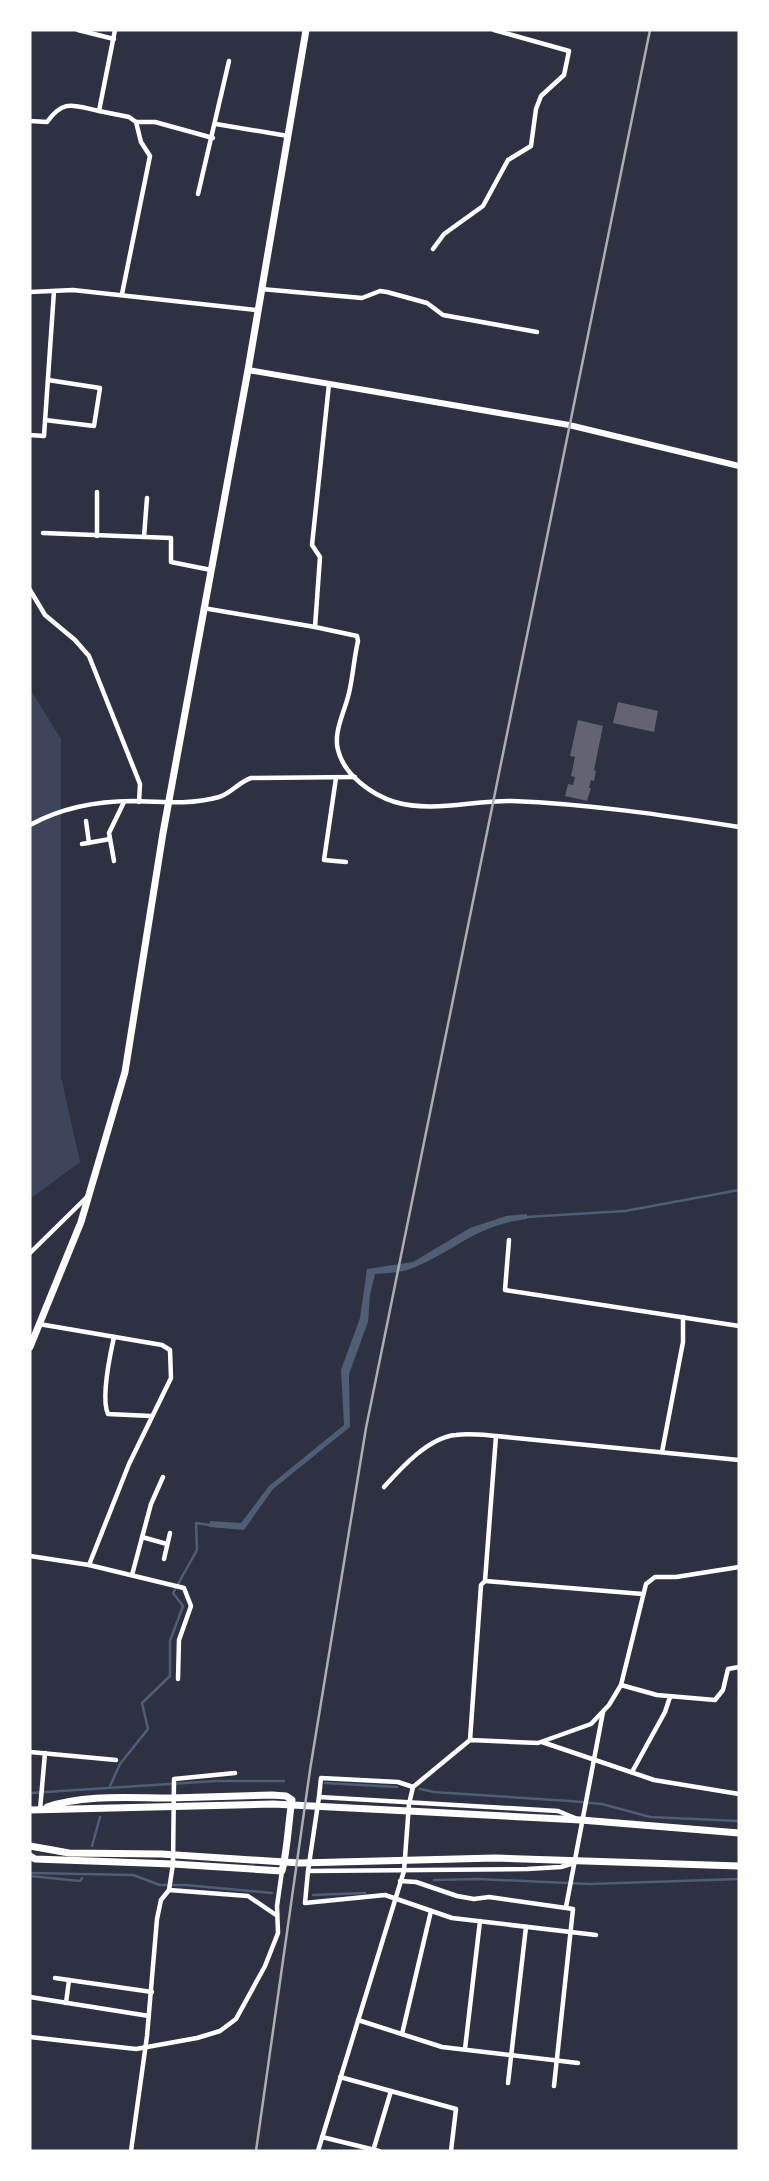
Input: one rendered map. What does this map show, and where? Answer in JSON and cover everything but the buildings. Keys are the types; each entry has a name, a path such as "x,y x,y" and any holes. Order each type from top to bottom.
{"main road":[{"path":"30,1347 81,1222 125,1072 168,803 248,370 306,30"},
{"path":"248,370 569,425 739,466"},
{"path":"30,1856 35,1859 282,1871 288,1845 292,1800 286,1796 272,1795 86,1800 60,1803 40,1810"},
{"path":"30,1810 273,1804 581,1820 739,1833"},
{"path":"30,1846 69,1853 161,1854 300,1863 495,1858 575,1863 739,1866"}],"street":[{"path":"78,30 114,39"},
{"path":"99,111 115,30"},
{"path":"433,249 444,234 483,206 508,160 531,146 536,109 541,96 564,75 569,51 494,30"},
{"path":"198,194 229,61"},
{"path":"30,121 47,122 56,109 66,105 129,117 136,122 155,122 213,138"},
{"path":"122,295 150,156 141,142 136,122"},
{"path":"216,124 288,136"},
{"path":"261,289 362,298 380,291 387,292 428,303 443,315 537,332"},
{"path":"30,292 73,290 257,310"},
{"path":"30,435 44,436 54,291"},
{"path":"45,421 94,426 100,388 48,380"},
{"path":"315,626 320,557 312,544 329,384"},
{"path":"97,492 97,536"},
{"path":"144,537 147,498"},
{"path":"43,533 171,538 171,562 211,570"},
{"path":"30,590 45,615 89,656 140,784 139,802"},
{"path":"203,608 315,626 357,636 349,693 337,738 338,751 355,777 378,796 398,803 435,807 488,802 553,803 644,812 739,827"},
{"path":"30,825 67,809 124,802 168,803 222,797 240,782 251,778 355,777"},
{"path":"336,778 324,860 345,862"},
{"path":"114,861 109,833 124,802"},
{"path":"86,821 86,844 110,839"},
{"path":"30,1253 89,1195"},
{"path":"509,1240 505,1290 739,1326"},
{"path":"662,1452 683,1342 683,1318"},
{"path":"39,1324 162,1345 170,1350 171,1378 129,1464 89,1565"},
{"path":"114,1337 107,1370 104,1406 108,1414 151,1416"},
{"path":"384,1487 406,1462 454,1434 739,1460"},
{"path":"470,1740 481,1585 485,1581 496,1436"},
{"path":"132,1575 150,1504 163,1477"},
{"path":"164,1559 170,1533"},
{"path":"142,1537 167,1544"},
{"path":"30,1556 89,1565 183,1588 191,1606 179,1640 178,1679"},
{"path":"541,1742 591,1724 603,1712 621,1685 646,1584 654,1577 676,1577 739,1567"},
{"path":"485,1581 643,1594"},
{"path":"621,1685 670,1697 715,1700 723,1690 728,1669 739,1667"},
{"path":"632,1772 653,1736 670,1697"},
{"path":"566,1907 603,1712"},
{"path":"318,2151 404,1871 409,1804 413,1787 470,1740 541,1742 654,1780 739,1794"},
{"path":"30,1752 116,1760"},
{"path":"40,1810 46,1754"},
{"path":"131,2151 152,1992 157,1919 161,1900 169,1886 173,1864 174,1779 235,1773"},
{"path":"413,1787 398,1782 321,1778 305,1903 365,1899 376,1895 452,1918 596,1935"},
{"path":"318,1797 558,1811 581,1820"},
{"path":"308,1871 527,1869 561,1867 575,1863"},
{"path":"30,2037 136,2049 220,2031 236,2019 265,1966 278,1933 276,1915 282,1871"},
{"path":"400,1881 416,1882 474,1899 489,1897 573,1909 554,2086"},
{"path":"169,1886 248,1896 276,1915"},
{"path":"401,2034 431,1911"},
{"path":"465,2049 481,1922"},
{"path":"508,2083 526,1927"},
{"path":"55,1978 152,1992"},
{"path":"66,2003 69,1980"},
{"path":"30,1997 149,2016"},
{"path":"358,2020 442,2047 578,2063"},
{"path":"340,2077 456,2109 451,2151"},
{"path":"322,2137 375,2151 391,2091"}],"shaded area":[{"path":"30,689 61,739 61,1077 80,1162 30,1199"},
{"path":"527,1214 527,1219 480,1232 413,1268 375,1274 368,1322 349,1374 350,1427 273,1489 244,1530 209,1527 210,1521 241,1523 269,1486 344,1425 341,1370 360,1318 367,1269 413,1262 470,1228 506,1216"}],"waterway":[{"path":"526,1217 625,1211 739,1190"},
{"path":"110,1786 120,1764 148,1729 142,1703 170,1676 170,1641 183,1606 173,1593 197,1550 196,1523 210,1525"},
{"path":"30,1793 216,1781 284,1781"},
{"path":"325,1783 397,1787"},
{"path":"420,1789 602,1804 650,1817 739,1821"},
{"path":"92,1846 100,1817"},
{"path":"30,1873 133,1875 160,1885 272,1893"},
{"path":"30,1876 80,1881 82,1878"},
{"path":"434,1880 477,1879 590,1884 739,1879"},
{"path":"313,1895 365,1893"}],"railway":[{"path":"256,2151 310,1770 366,1428 650,30"}]}
